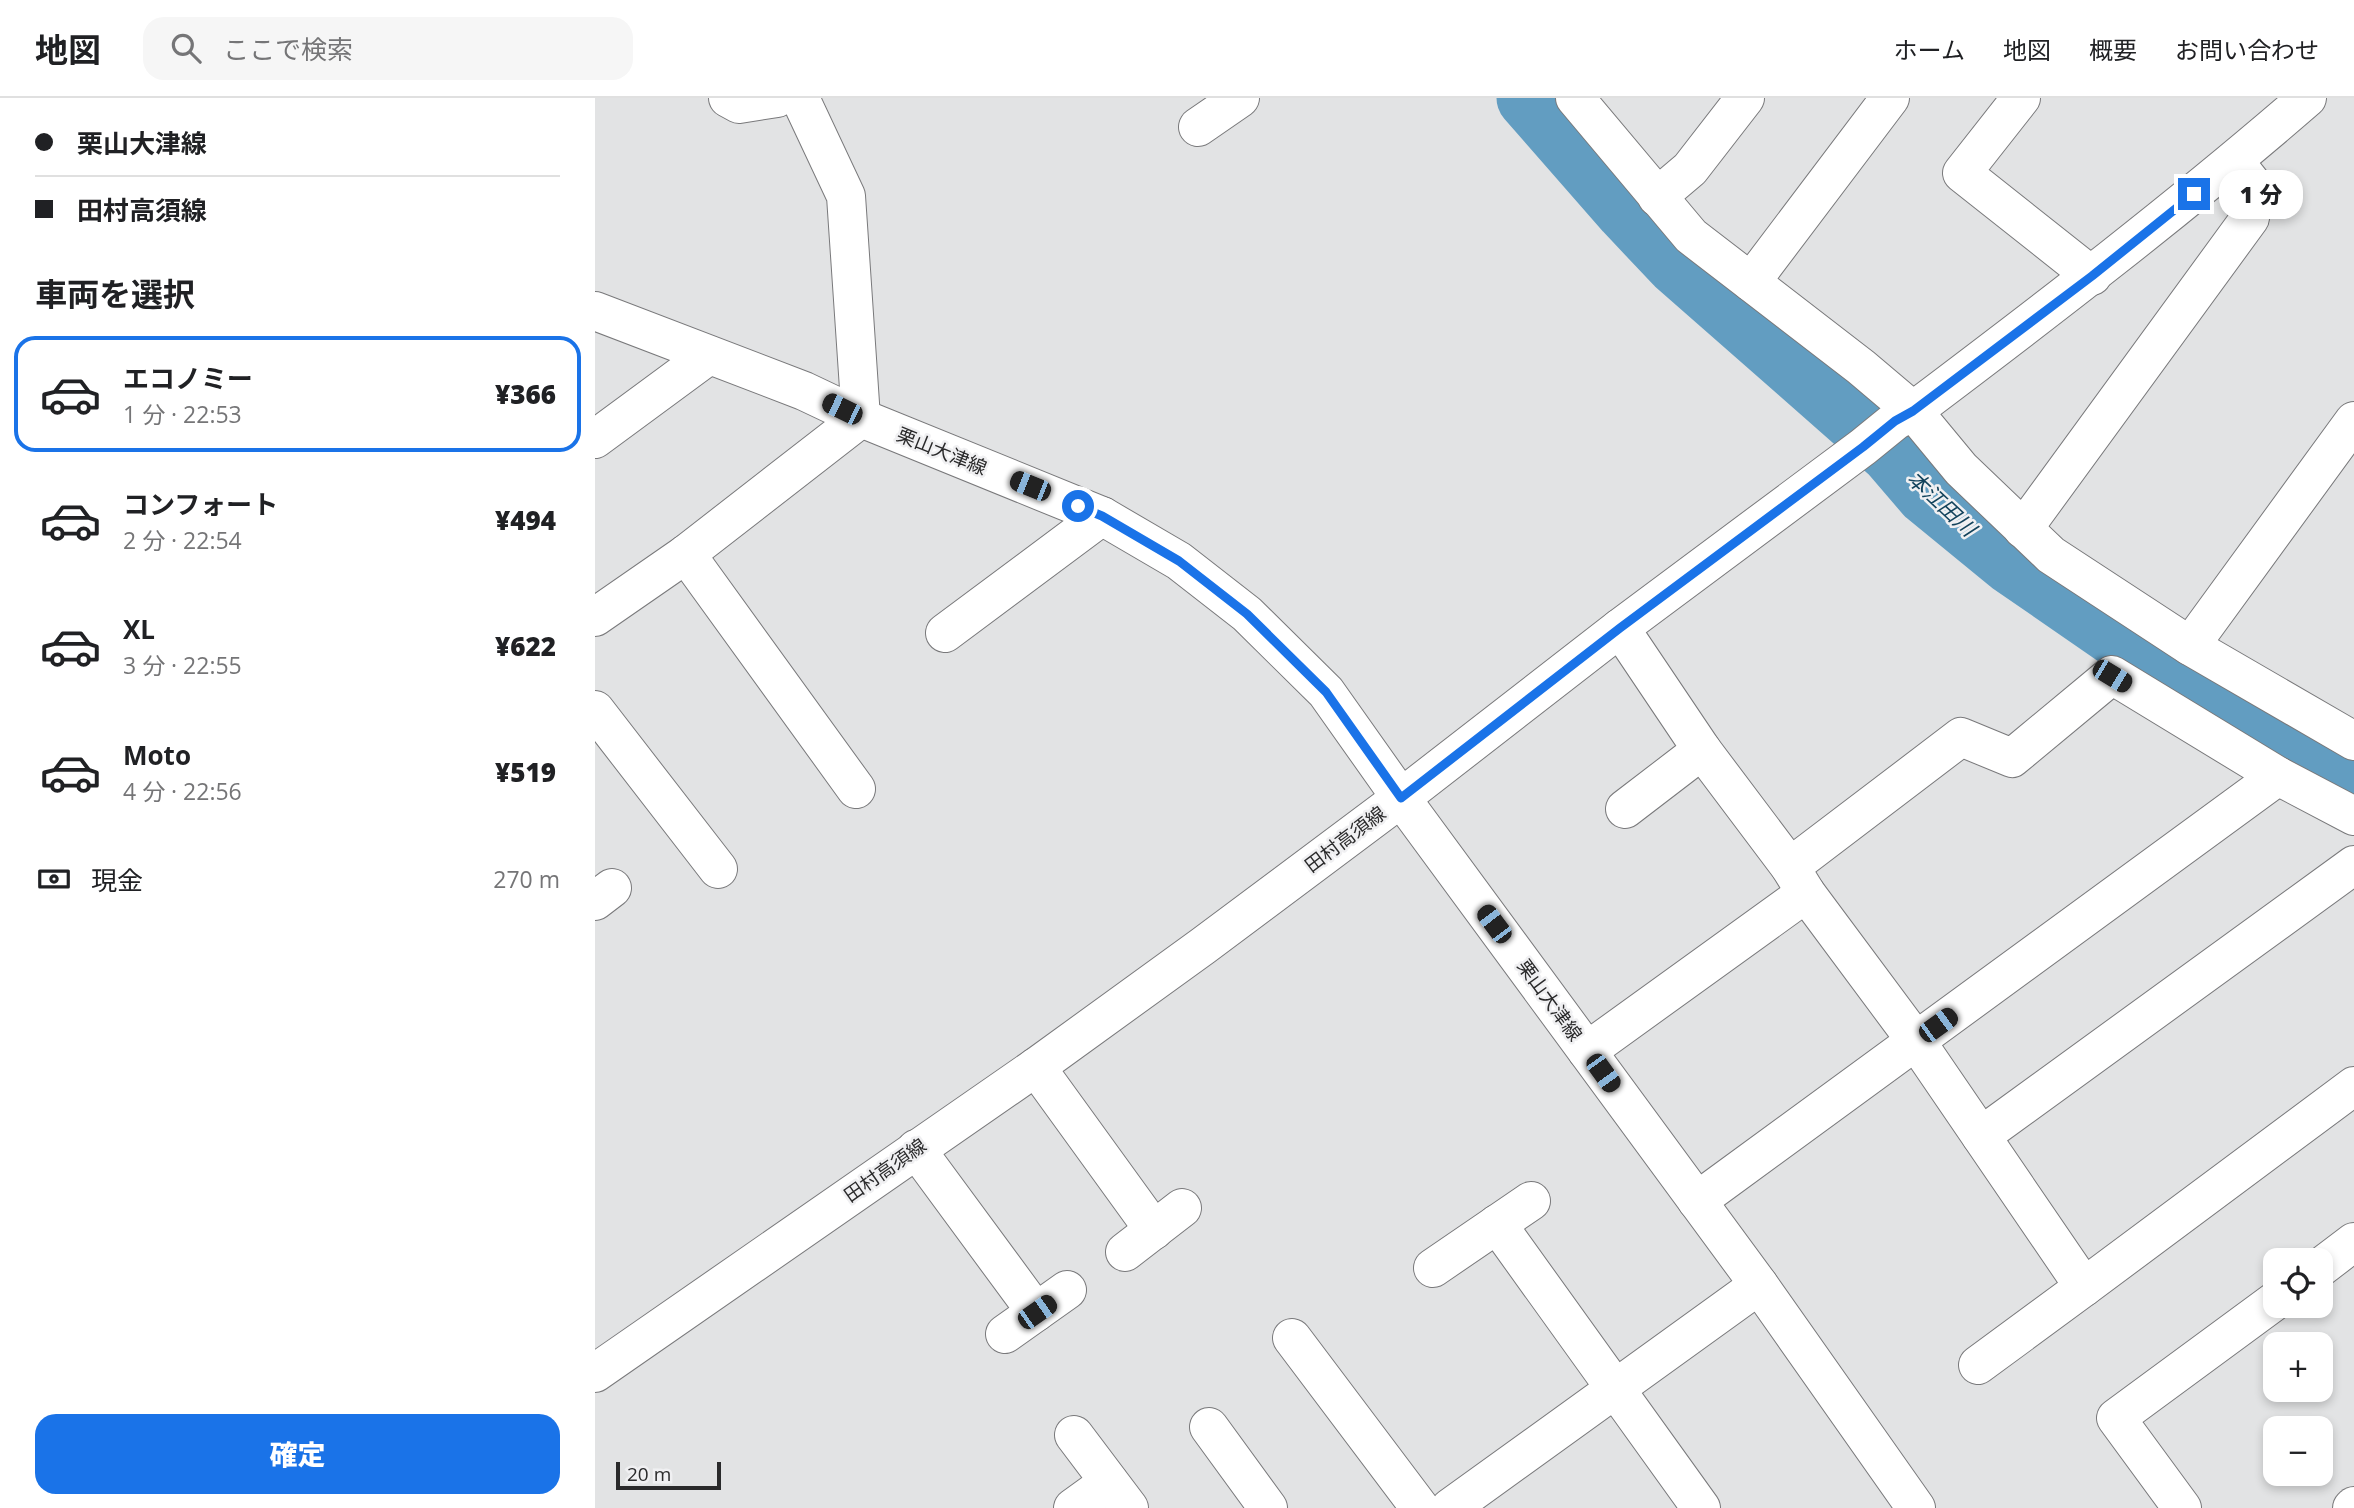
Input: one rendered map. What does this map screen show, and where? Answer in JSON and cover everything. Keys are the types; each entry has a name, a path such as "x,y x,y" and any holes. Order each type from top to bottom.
{"street":[{"path":"728,98 739,104 777,98"},
{"path":"595,617 686,554 861,418 846,196 800,98"},
{"path":"1198,127 1240,98"},
{"path":"1575,98 1691,236 1861,368 1904,416 2051,555 2190,646 2354,741"},
{"path":"1657,197 1690,169 1745,98"},
{"path":"1751,282 1890,98"},
{"path":"2021,98 1962,173 2092,276"},
{"name":"田村高須線","path":"595,1373 1036,1067 1401,798 1620,628 2092,276 2307,98"},
{"path":"2023,529 2250,218 2253,185 2234,161"},
{"name":"栗山大津線","path":"595,311 804,391 861,418 1102,516 1179,561 1247,614 1326,692 1759,1285 1916,1508"},
{"path":"595,439 709,355"},
{"path":"2190,646 2354,421"},
{"path":"945,633 1102,516"},
{"path":"686,554 856,789"},
{"path":"1620,628 1702,750 1916,1041 2084,1287"},
{"path":"1587,1051 1798,880 1961,737 2012,758 2112,676 2278,776 2354,816"},
{"path":"595,710 718,869"},
{"path":"1625,809 1702,750"},
{"path":"1697,1201 2278,776"},
{"path":"1981,1136 2354,865"},
{"path":"1036,1067 1154,1230"},
{"path":"1978,1365 2084,1287 2348,1103"},
{"path":"916,1149 1052,1301 1005,1334"},
{"path":"1433,1268 1531,1201"},
{"path":"1497,1224 1701,1508"},
{"path":"2333,1258 2354,1242"},
{"path":"1450,1508 1759,1285"},
{"path":"2182,1508 2116,1418 2263,1310"},
{"path":"1292,1338 1420,1508"},
{"path":"1209,1427 1268,1508"},
{"path":"1073,1508 1119,1495 1074,1435"}],"waterway":[{"name":"本江田川","path":"1528,98 1676,263 1891,452 1927,494 2010,562 2191,687 2354,777"}],"route":[{"path":"1078,506 1102,516 1179,561 1247,614 1326,692 1401,798 1620,628 2073,291 2194,194"}]}
